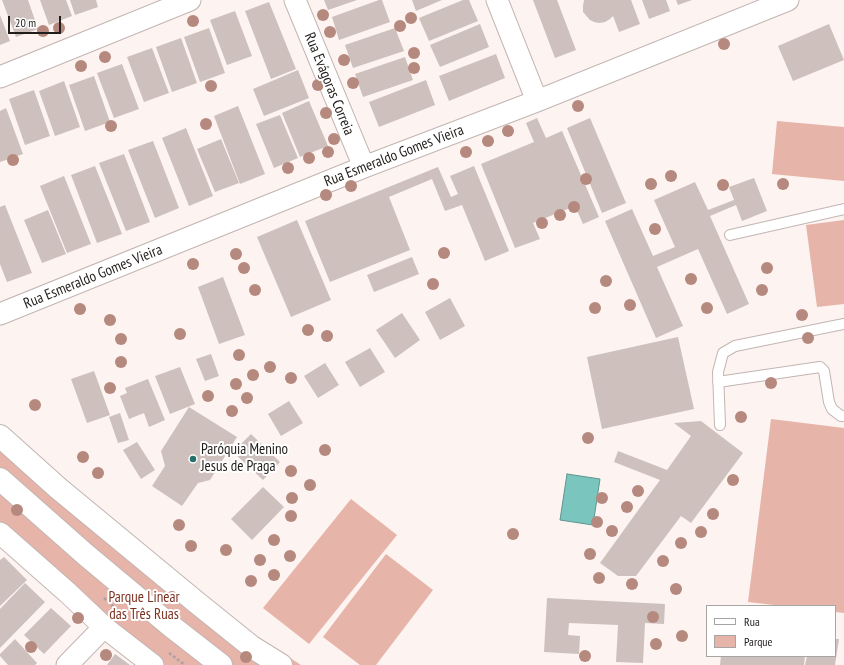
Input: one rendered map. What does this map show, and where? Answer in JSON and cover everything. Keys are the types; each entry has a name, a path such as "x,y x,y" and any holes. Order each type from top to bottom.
{"main road":[{"path":"0,436 58,488 196,602 252,647 281,665"},
{"path":"0,479 116,580 220,665"}],"street":[{"path":"0,77 190,0"},
{"name":"Rua Evágoras Correia","path":"295,0 364,167"},
{"path":"497,0 537,101"},
{"name":"Rua Esmeraldo Gomes Vieira","path":"0,314 364,167 537,101 788,0"},
{"path":"0,534 67,592 104,627 154,665"},
{"path":"67,665 104,627"}],"lane":[{"path":"730,235 844,209"},
{"path":"720,425 718,372 723,353 735,346 844,324"},
{"path":"718,382 820,367 824,371 829,402 832,409 841,416 844,416"}],"green space":[{"path":"777,121 844,127 844,181 772,174"},
{"path":"844,220 844,304 817,307 806,225"},
{"path":"771,419 844,428 844,613 836,612 836,605 774,605 748,602"},
{"name":"Parque Linear das Três Ruas","path":"0,425 244,628 301,665 142,665 0,544"},
{"path":"351,499 397,535 309,644 263,608"},
{"path":"386,554 433,590 376,665 360,665 323,637"}],"water":[{"path":"567,474 600,479 593,525 560,520"}],"building":[{"path":"2,0 28,0 38,29 16,37"},
{"path":"40,0 66,0 72,16 49,25"},
{"path":"70,0 96,0 98,7 75,15"},
{"path":"324,0 357,0 328,10"},
{"path":"382,0 390,22 339,40 332,17"},
{"path":"412,0 442,0 416,11"},
{"path":"463,0 469,0 478,21 429,41 419,18"},
{"path":"533,0 557,0 576,50 555,58"},
{"path":"584,0 631,0 640,24 619,32 613,16 605,22 594,22 590,20 583,12"},
{"path":"642,0 666,0 670,11 649,19"},
{"path":"676,0 692,0 678,5"},
{"path":"269,2 296,69 271,79 245,11"},
{"path":"235,11 252,56 227,65 210,20"},
{"path":"0,15 10,41 0,45"},
{"path":"480,24 489,47 440,67 430,45"},
{"path":"829,24 844,60 793,81 778,46"},
{"path":"209,28 225,73 200,82 184,37"},
{"path":"395,28 404,51 353,68 345,45"},
{"path":"181,38 197,83 172,92 156,47"},
{"path":"152,48 169,93 144,102 127,57"},
{"path":"496,54 505,78 449,101 439,76"},
{"path":"405,57 413,80 363,97 355,74"},
{"path":"122,64 139,109 114,118 97,73"},
{"path":"298,70 309,98 264,116 253,89"},
{"path":"94,76 110,122 85,131 69,85"},
{"path":"426,80 435,105 379,127 369,102"},
{"path":"64,81 80,127 55,136 39,91"},
{"path":"34,90 50,136 25,145 9,99"},
{"path":"309,101 328,146 300,157 282,113"},
{"path":"238,106 265,174 240,184 214,116"},
{"path":"6,108 23,154 0,162 0,111"},
{"path":"280,115 298,158 274,168 256,124"},
{"path":"537,118 546,138 562,131 599,217 583,224 575,206 533,223 540,239 515,248 481,164 534,142 526,123"},
{"path":"590,118 626,203 602,213 567,128"},
{"path":"186,128 213,196 189,206 162,138"},
{"path":"221,139 239,183 215,192 197,149"},
{"path":"153,141 179,208 155,218 128,150"},
{"path":"124,154 150,222 126,231 99,163"},
{"path":"95,166 122,234 97,243 71,175"},
{"path":"474,166 509,251 485,261 462,205 445,211 432,179 389,197 410,250 330,282 305,221 438,167 451,197 458,194 450,176"},
{"path":"64,176 91,244 67,253 40,186"},
{"path":"754,178 767,211 742,221 736,205 710,216 749,304 727,314 698,249 657,267 683,326 656,338 605,221 632,209 653,256 675,247 654,200 695,182 708,210 734,200 729,187"},
{"path":"5,205 32,273 7,282 0,264 0,207"},
{"path":"48,210 66,254 42,263 24,220"},
{"path":"297,220 331,300 291,317 257,237"},
{"path":"412,257 419,274 374,292 367,275"},
{"path":"223,277 245,335 219,344 198,287"},
{"path":"450,298 465,326 440,340 425,312"},
{"path":"402,313 420,340 395,358 376,330"},
{"path":"678,337 694,409 602,429 587,357"},
{"path":"370,348 385,372 360,387 345,362"},
{"path":"211,354 219,376 205,381 196,359"},
{"path":"325,363 339,385 318,398 304,376"},
{"path":"180,367 195,404 170,414 155,376"},
{"path":"94,371 110,415 87,423 71,379"},
{"path":"148,379 165,420 149,427 144,413 129,419 120,396 127,393 125,388"},
{"path":"289,401 303,423 281,436 268,414"},
{"name":"Paróquia Menino Jesus de Praga","path":"189,407 237,437 210,480 198,483 182,506 152,486 165,466 161,451"},
{"path":"120,413 129,440 118,443 109,417"},
{"path":"701,421 743,453 691,523 681,516 636,576 618,576 600,563 660,480 614,462 618,451 667,470 691,436 674,423"},
{"path":"251,434 280,462 263,480 233,452"},
{"path":"137,442 155,470 141,479 123,450"},
{"path":"263,487 284,507 252,540 231,519"},
{"path":"4,557 27,580 0,606 0,560"},
{"path":"25,583 45,602 0,648 0,609"},
{"path":"547,598 665,604 664,624 645,623 643,663 616,662 618,625 569,623 568,635 580,636 579,654 544,652"},
{"path":"51,608 71,626 44,654 24,635"},
{"path":"15,639 37,663 35,665 8,665 0,656 0,654"},
{"path":"836,639 839,639 835,665 805,665 807,657 836,657"},
{"path":"115,654 130,665 107,665"},
{"path":"721,657 805,657 804,665 720,665"}],"place":[{"name":"Paróquia Menino Jesus de Praga","path":"193,459"}]}
